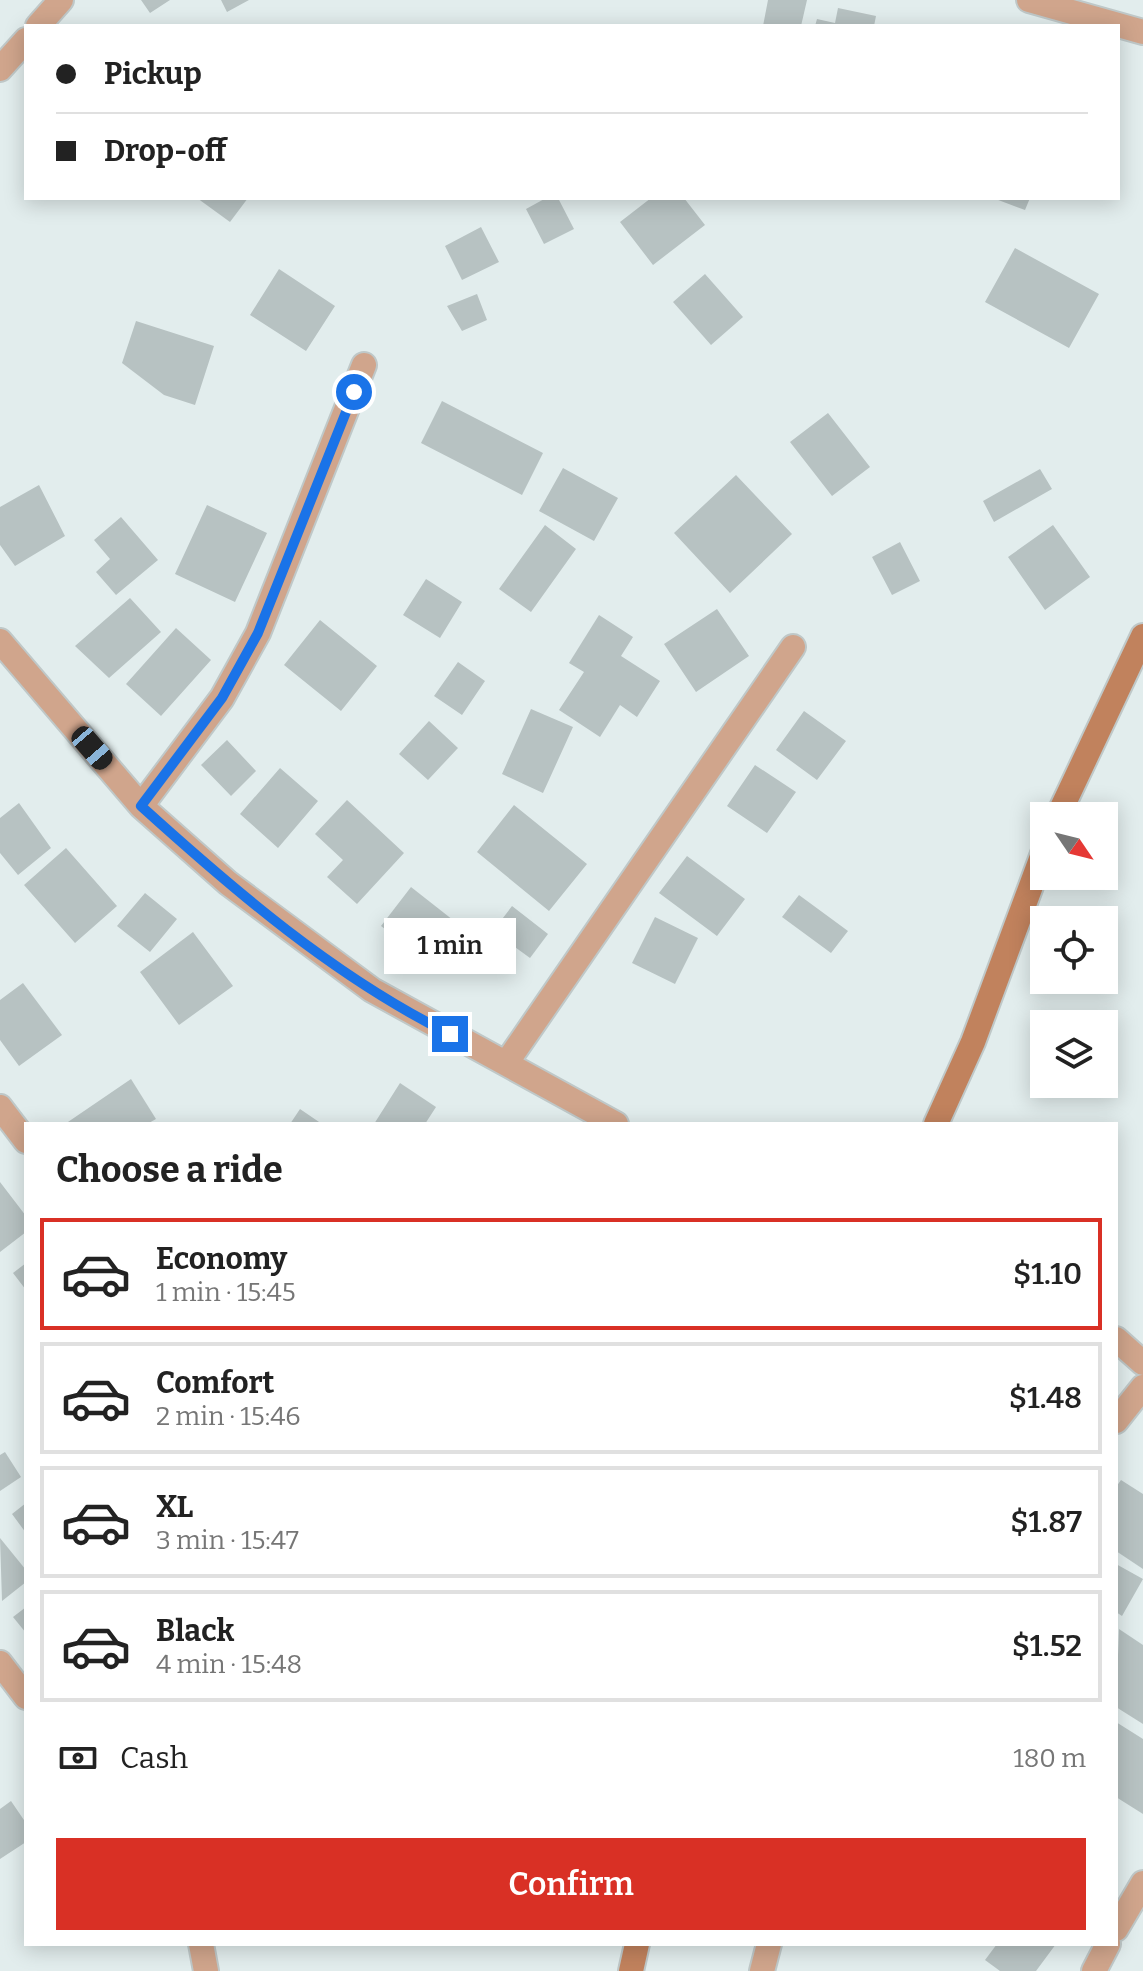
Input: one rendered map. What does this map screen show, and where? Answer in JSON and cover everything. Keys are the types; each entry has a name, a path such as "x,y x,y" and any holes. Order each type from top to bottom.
{"main road":[{"path":"1065,802 1143,636"},
{"path":"937,1122 973,1042 1030,889"},
{"path":"631,1971 637,1946"}],"street":[{"path":"40,24 61,0"},
{"path":"1029,0 1114,24"},
{"path":"1120,26 1143,32"},
{"path":"2,60 24,42"},
{"path":"141,806 222,698 258,633 364,365"},
{"path":"0,641 141,806 228,883 328,960 422,1020 507,1062 612,1122"},
{"path":"507,1062 793,647"},
{"path":"0,1107 24,1138"},
{"path":"1118,1341 1143,1363"},
{"path":"1118,1418 1143,1387"},
{"path":"0,1663 24,1694"},
{"path":"1120,1913 1143,1883"},
{"path":"201,1946 206,1971"},
{"path":"762,1971 768,1946"},
{"path":"1094,1971 1107,1946"}],"building":[{"path":"141,0 170,0 150,13"},
{"path":"221,0 249,0 227,12"},
{"path":"768,0 807,0 801,24 763,24"},
{"path":"838,8 876,16 874,24 816,24 817,19 835,23"},
{"path":"200,200 246,200 230,222"},
{"path":"542,200 559,200 574,229 544,244 526,209"},
{"path":"648,200 686,200 705,225 653,265 620,222"},
{"path":"998,200 1029,200 1025,210"},
{"path":"481,227 499,262 462,280 445,246"},
{"path":"1015,248 1099,294 1069,348 985,302"},
{"path":"279,269 335,306 306,351 250,315"},
{"path":"705,274 743,317 711,345 673,302"},
{"path":"477,294 487,320 462,331 447,306"},
{"path":"136,321 214,346 195,405 164,395 122,363"},
{"path":"442,401 543,453 522,495 421,443"},
{"path":"828,413 870,467 832,496 790,442"},
{"path":"563,468 618,498 594,541 539,511"},
{"path":"1040,469 1052,489 994,522 983,501"},
{"path":"736,475 792,534 730,593 674,533"},
{"path":"39,485 65,536 15,566 0,545 0,507"},
{"path":"207,505 267,533 235,602 175,574"},
{"path":"121,517 158,560 116,595 96,572 110,559 94,540"},
{"path":"545,525 576,549 531,612 499,589"},
{"path":"1053,525 1090,577 1045,610 1008,557"},
{"path":"900,542 920,581 892,595 872,557"},
{"path":"426,579 462,602 440,638 403,615"},
{"path":"130,598 161,632 109,678 75,646"},
{"path":"717,609 749,656 696,692 664,644"},
{"path":"599,615 633,637 621,656 660,681 637,717 620,705 600,737 559,710 584,672 569,663"},
{"path":"320,620 377,666 341,711 284,665"},
{"path":"176,628 211,660 161,716 126,684"},
{"path":"458,662 485,681 462,715 434,696"},
{"path":"531,709 573,727 543,793 502,774"},
{"path":"804,711 846,741 817,780 776,750"},
{"path":"429,721 458,748 428,780 399,754"},
{"path":"227,740 256,771 231,796 201,765"},
{"path":"755,765 796,792 767,833 727,806"},
{"path":"280,768 318,801 278,848 240,814"},
{"path":"347,800 404,853 357,904 327,877 343,860 315,834"},
{"path":"19,803 51,848 18,875 0,853 0,818"},
{"path":"514,805 587,864 549,911 477,852"},
{"path":"66,848 117,906 75,943 24,885"},
{"path":"687,856 745,899 717,936 659,893"},
{"path":"411,887 453,920 423,958 381,926"},
{"path":"145,893 177,919 150,952 117,926"},
{"path":"799,895 848,931 831,953 782,917"},
{"path":"512,906 548,934 530,958 493,931"},
{"path":"655,917 698,938 675,984 632,963"},
{"path":"193,932 233,986 179,1025 140,972"},
{"path":"23,983 62,1035 19,1066 0,1040 0,1000"},
{"path":"131,1079 156,1119 151,1122 68,1122"},
{"path":"400,1083 436,1107 426,1122 375,1122"},
{"path":"300,1109 319,1122 291,1122"},
{"path":"0,1182 24,1213 24,1234 0,1252"},
{"path":"24,1265 24,1287 13,1273"},
{"path":"5,1452 21,1477 0,1491 0,1455"},
{"path":"1121,1480 1143,1494 1143,1569 1118,1552 1118,1484"},
{"path":"24,1505 24,1530 12,1514"},
{"path":"0,1538 24,1568 24,1584 2,1601"},
{"path":"1118,1565 1143,1579 1122,1616 1118,1613"},
{"path":"24,1609 24,1631 13,1617"},
{"path":"1119,1629 1143,1645 1143,1724 1118,1708"},
{"path":"1118,1723 1143,1739 1143,1814 1118,1798"},
{"path":"11,1801 24,1820 24,1843 0,1859 0,1809"},
{"path":"996,1946 1055,1946 1036,1971 1000,1971 985,1960"}],"route":[{"path":"354,392 258,633 222,698 141,806 228,883 328,960 372,990 450,1034"}]}
